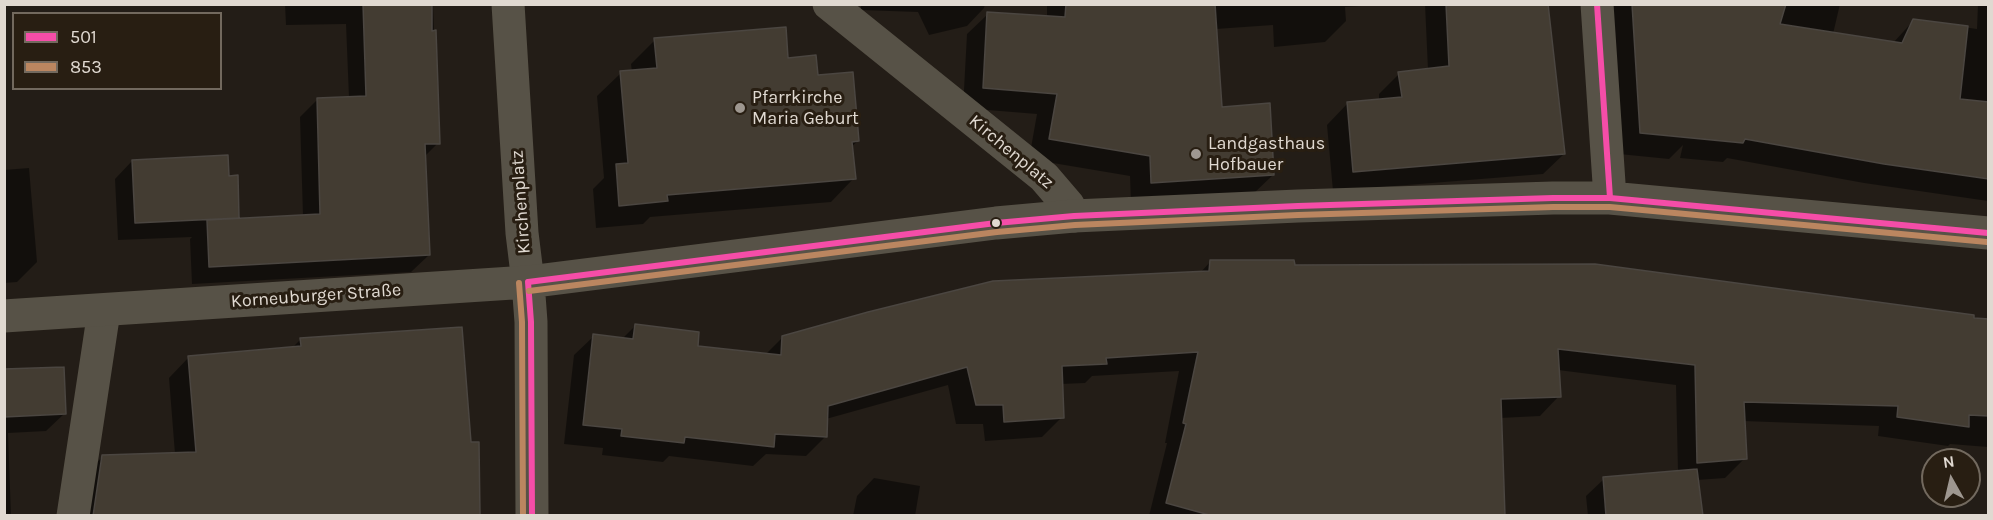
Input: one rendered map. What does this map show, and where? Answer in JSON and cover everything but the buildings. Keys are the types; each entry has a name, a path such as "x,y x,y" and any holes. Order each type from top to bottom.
{"street":[{"name":"Kirchenplatz","path":"508,4 522,233 528,282 996,223 1074,216 1068,205 1044,177 829,4"},
{"path":"1597,4 1610,198"},
{"path":"1074,216 1298,206 1610,198 1989,233"},
{"name":"Korneuburger Straße","path":"4,316 528,282"},
{"path":"528,282 531,322 531,516"},
{"path":"74,516 104,311"}],"transit line":[{"name":"501","path":"1597,4 1610,198"},
{"name":"501","path":"528,282 996,223 1074,216 1298,206 1610,198 1988,233"},
{"name":"853","path":"529,291 997,232 1075,225 1298,215 1610,207 1987,242"},
{"name":"501","path":"528,282 531,322 532,516"},
{"name":"853","path":"519,283 522,322 523,516"}],"place":[{"name":"Pfarrkirche Maria Geburt","path":"740,108"},
{"name":"Landgasthaus Hofbauer","path":"1196,154"}]}
